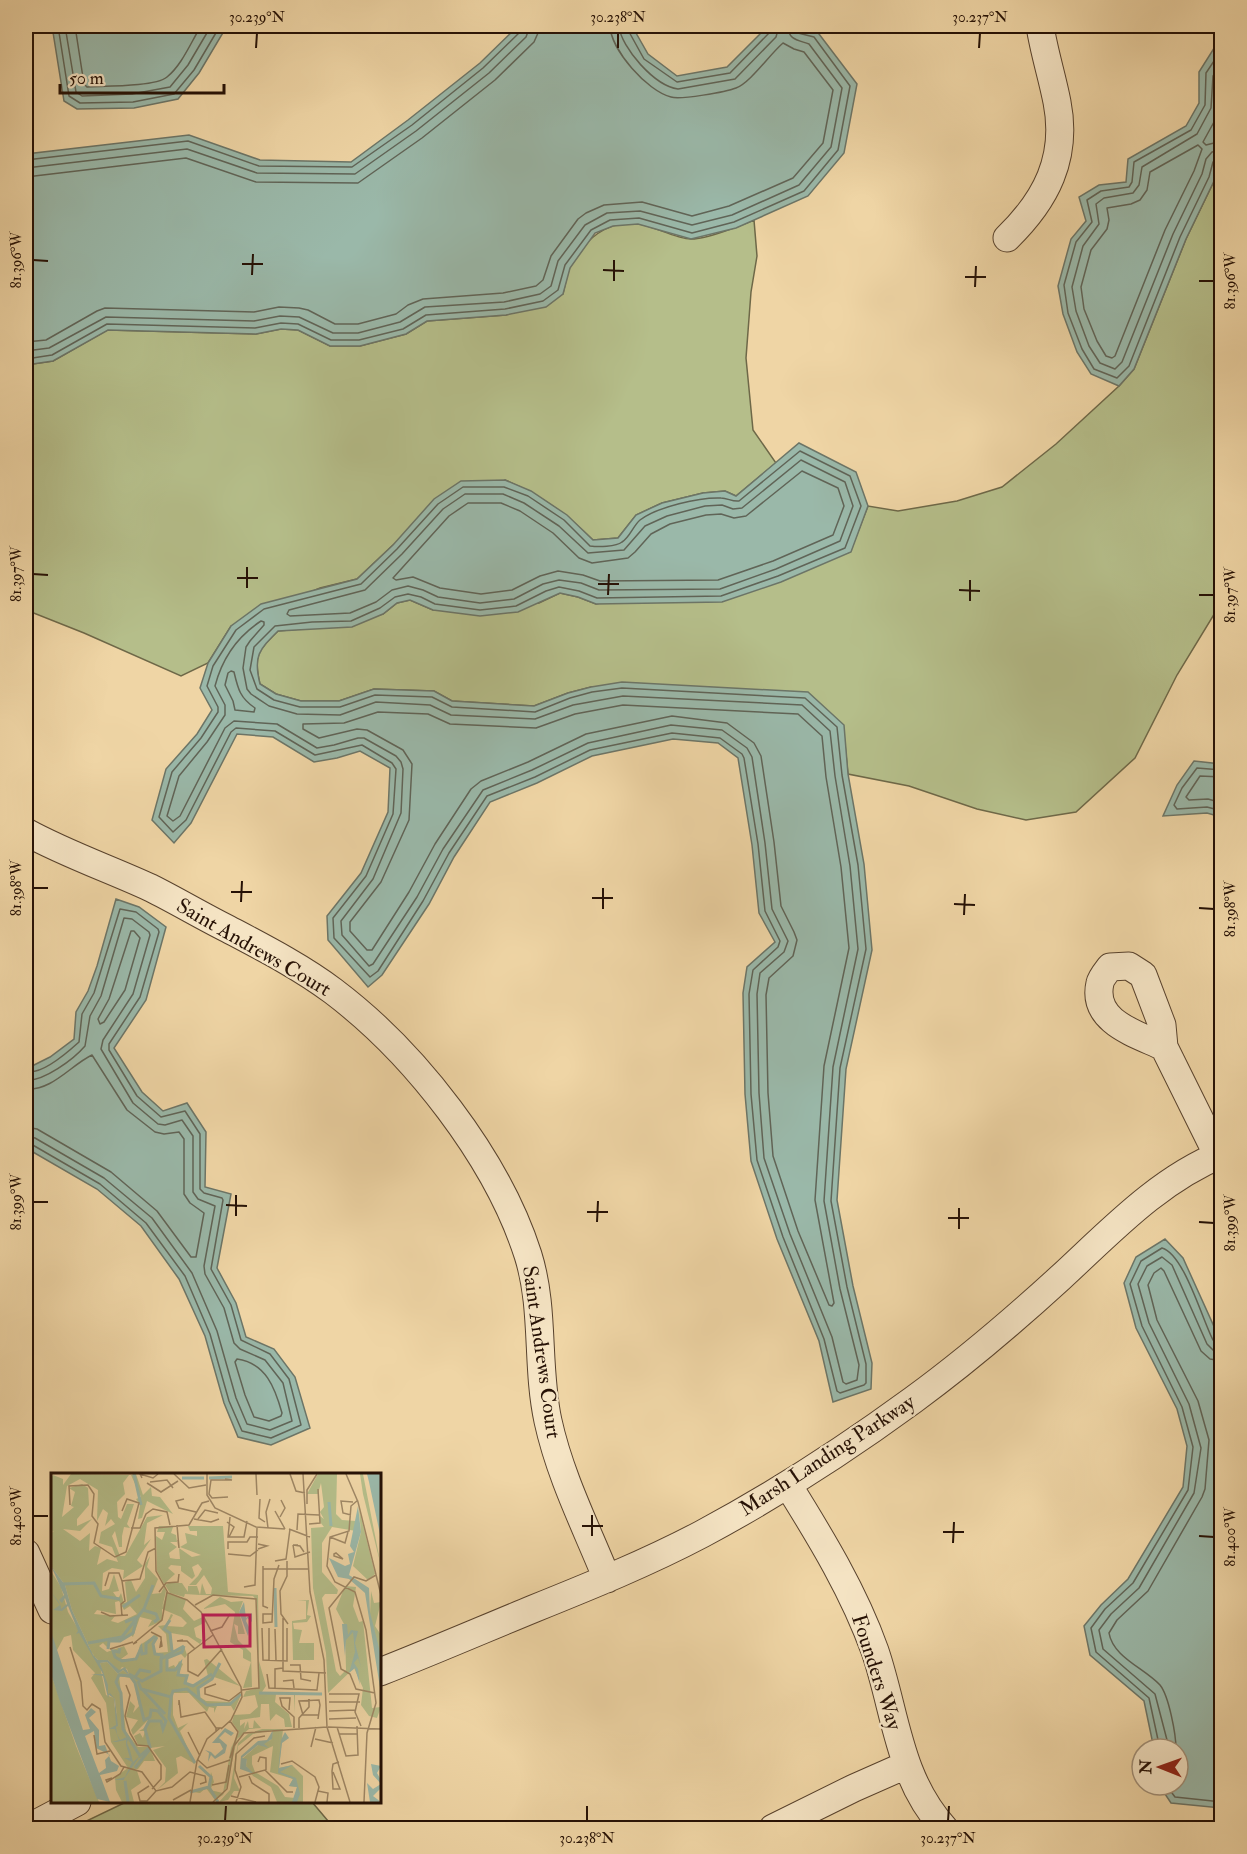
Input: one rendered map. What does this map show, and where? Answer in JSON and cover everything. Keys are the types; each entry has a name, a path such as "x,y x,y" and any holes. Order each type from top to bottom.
{"street":[{"path":"1007,238 1041,199 1052,177 1058,150 1060,132 1057,104 1044,50 1041,26"},
{"name":"Saint Andrews Court","path":"26,832 152,889 286,960 332,990 364,1016 415,1069 452,1114 477,1150 505,1200 527,1253 540,1311 542,1379 548,1421 559,1462 607,1579"},
{"path":"1164,1047 1220,1155"},
{"name":"Marsh Landing Parkway","path":"381,1672 607,1579 701,1534 788,1485 880,1425 952,1372 1005,1329 1132,1212 1166,1184 1193,1167 1220,1155"},
{"name":"Founders Way","path":"788,1485 819,1536 858,1610 875,1652 906,1765 920,1795 933,1816 944,1828"},
{"path":"26,1553 51,1608"},
{"path":"773,1828 906,1765"},
{"path":"28,1828 75,1803"}],"green space":[{"path":"1221,153 1221,603 1177,675 1135,758 1076,812 1026,820 977,809 909,786 848,774 843,725 591,687 534,706 452,701 434,691 374,689 339,701 301,701 276,694 260,684 257,666 259,654 278,631 312,628 383,614 397,603 410,600 433,610 539,603 560,593 596,604 850,552 868,506 898,511 957,501 1002,487 1056,444 1119,386 1134,369 1186,239 1215,179"},
{"path":"754,220 757,256 751,292 746,358 753,430 776,463 736,496 725,491 703,493 662,503 636,515 618,538 593,540 552,506 505,480 393,545 357,579 320,588 231,626 208,663 181,676 26,610 26,365 53,361 107,330 256,334 281,329 298,330 330,346 360,346 406,334 427,321 506,315 563,294 570,267 582,248 607,228 627,223 639,224 692,239 714,235"},
{"path":"124,1803 313,1803 334,1828 75,1828"}],"water":[{"path":"52,26 227,26 199,73 178,99 134,108 77,109 64,101"},
{"path":"518,26 632,26 648,54 677,76 727,67 768,26 816,30 857,84 844,153 808,196 736,228 691,239 638,224 613,226 595,233 570,268 563,294 546,307 506,315 427,321 406,334 360,346 330,346 298,330 281,329 256,334 108,330 53,361 26,365 26,154 189,135 260,160 351,162 480,63"},
{"path":"1221,26 1221,153 1215,179 1186,239 1134,369 1119,386 1091,374 1077,352 1063,314 1058,286 1071,239 1086,221 1079,197 1099,185 1126,182 1128,159 1186,126 1199,103 1199,72 1218,42"},
{"path":"799,443 856,472 868,506 851,552 781,582 722,602 596,604 560,593 518,612 480,616 433,610 410,600 397,603 383,614 352,627 278,631 259,654 257,667 260,684 276,694 301,701 339,701 374,689 434,691 452,701 534,706 568,693 622,682 808,692 844,725 848,774 864,864 872,950 846,1069 837,1200 853,1286 872,1363 871,1389 833,1402 819,1341 777,1239 751,1161 745,1094 743,993 747,967 775,942 759,913 752,845 738,758 718,743 673,739 592,756 537,783 490,802 454,857 429,904 382,975 368,987 328,940 327,916 361,873 388,812 390,768 360,751 314,762 273,737 237,734 191,823 174,843 152,820 166,769 197,734 212,710 200,688 208,663 231,626 261,604 357,579 393,545 434,499 461,481 505,480 531,491 567,515 593,540 618,538 636,515 662,503 703,493 725,491 736,496"},
{"path":"1194,761 1221,764 1221,817 1207,813 1163,816 1177,785"},
{"path":"116,899 139,907 166,927 146,1000 114,1048 142,1092 163,1111 187,1103 206,1132 205,1187 231,1194 217,1268 236,1303 246,1337 274,1349 295,1377 310,1428 271,1445 238,1437 224,1403 205,1336 179,1279 141,1226 97,1189 26,1148 26,1064 30,1067 50,1057 74,1039 76,1012 88,991 97,966"},
{"path":"1165,1239 1183,1258 1221,1342 1221,1808 1171,1803 1167,1797 1190,1797 1190,1737 1152,1737 1144,1701 1090,1655 1084,1626 1101,1605 1128,1579 1183,1487 1187,1446 1177,1409 1136,1328 1124,1283 1136,1257"}]}
